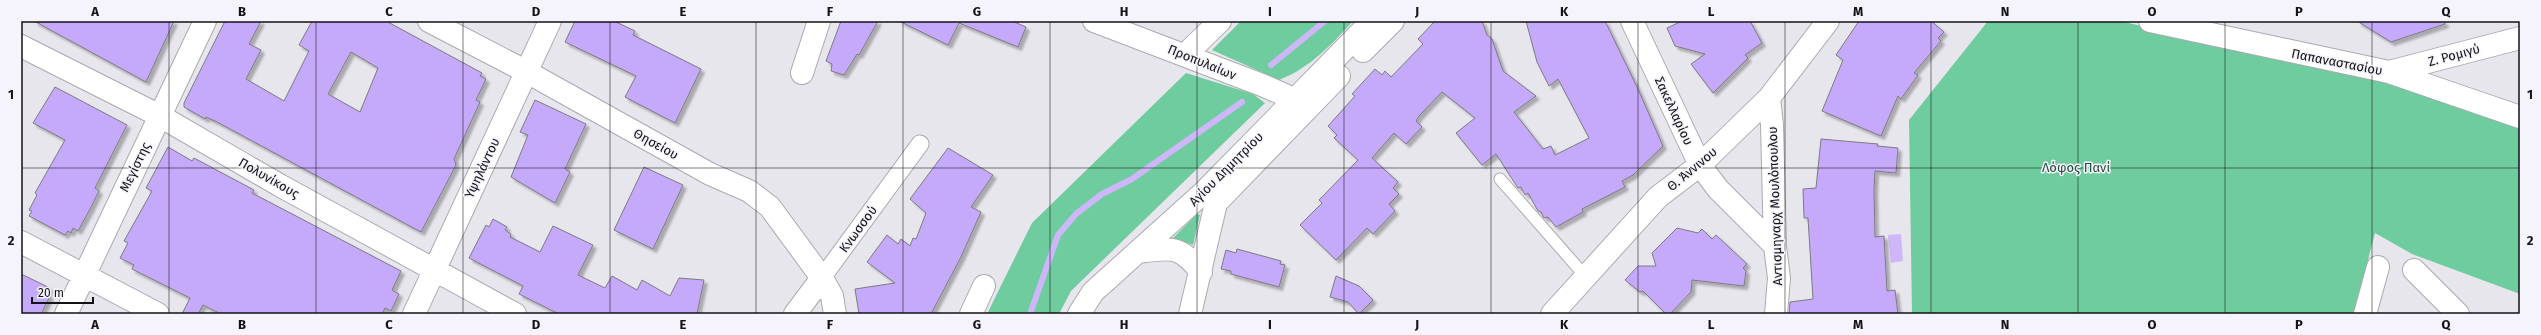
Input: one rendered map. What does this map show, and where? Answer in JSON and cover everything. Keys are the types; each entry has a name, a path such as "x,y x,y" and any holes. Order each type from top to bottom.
{"street":[{"name":"Μεγίστης","path":"66,314 205,21"},
{"name":"Θησείου","path":"429,21 526,72 710,174 750,191 770,207 822,278 832,296 835,314"},
{"name":"Υψηλάντου","path":"414,314 550,21"},
{"path":"802,73 819,21"},
{"name":"Προπυλαίων","path":"1094,21 1262,85 1301,104"},
{"path":"1193,58 1220,21"},
{"name":"Αγίου Δημητρίου","path":"1190,314 1216,203 1372,21"},
{"name":"Αγίου Δημητρίου","path":"1079,314 1093,292 1393,21"},
{"name":"Σακελλαρίου","path":"1632,21 1700,165 1718,189 1775,246"},
{"name":"Θ. Άννινου","path":"1552,314 1658,197 1700,165 1769,98 1828,21"},
{"name":"Παπαναστασίου","path":"2150,21 2389,72 2520,117"},
{"name":"Ζ. Ρομιγύ","path":"2389,72 2520,38"},
{"name":"Πολυνίκους","path":"21,46 160,116 281,186 515,314"},
{"name":"Αντισμηναρχ Μουλόπουλου","path":"1769,98 1772,125 1775,246 1779,278 1776,314"},
{"name":"Κνωσσού","path":"794,314 920,144"},
{"path":"21,242 158,314"},
{"path":"1138,252 1171,249 1177,250 1191,259 1201,272"},
{"path":"2365,314 2378,267"},
{"path":"2414,270 2458,314"},
{"path":"971,314 984,286"}],"lane":[{"path":"1500,179 1586,277"}],"green space":[{"path":"1241,21 1353,21 1319,55 1301,69 1279,80 1212,50"},
{"name":"Λόφος Πανί","path":"1988,21 2120,21 2396,85 2520,127 2520,294 2412,254 2375,233 2354,314 1912,314 1909,120"},
{"path":"1186,73 1253,94 1265,103 1071,291 1059,314 987,314 1032,223"},
{"path":"1197,214 1200,215 1193,245 1173,238"}],"shaded area":[{"path":"1901,234 1903,261 1891,263 1888,235"}],"building":[{"path":"34,21 174,21 146,82"},
{"path":"225,21 261,21 249,44 261,50 246,79 284,101 309,51 299,45 312,21 386,21 482,73 480,76 486,79 476,100 480,102 454,159 456,165 421,232 217,122 206,117 205,119 184,107 184,103","holes":["351,52 378,68 360,112 328,94"]},
{"path":"575,21 614,21 635,31 633,35 701,69 675,123 625,97 636,76 565,42"},
{"path":"841,21 878,21 859,55 857,54 844,75 831,71 832,64 826,61"},
{"path":"899,21 1012,21 1026,27 1018,47 959,23 948,45"},
{"path":"1435,21 1482,21 1487,35 1492,39 1503,71 1536,96 1514,112 1543,149 1551,146 1555,155 1589,138 1558,79 1549,86 1537,62 1526,21 1605,21 1638,89 1663,146 1633,175 1622,181 1625,187 1582,209 1583,212 1556,227 1548,217 1544,218 1541,212 1538,211 1528,193 1525,195 1521,187 1518,188 1496,154 1482,165 1456,133 1475,118 1442,92 1419,116 1416,121 1422,127 1406,144 1394,133 1372,158 1398,182 1393,188 1399,194 1389,204 1395,211 1373,234 1367,228 1336,260 1300,225 1322,203 1319,200 1358,160 1334,138 1337,135 1328,126 1355,96 1352,94 1375,69 1382,75 1385,71 1391,77 1423,44 1418,39"},
{"path":"1682,21 1750,21 1762,43 1745,55 1748,58 1713,93 1691,64 1705,54 1675,46 1667,28"},
{"path":"1859,21 1931,21 1944,32 1938,38 1941,41 1914,73 1918,75 1901,99 1898,96 1881,136 1822,111 1843,60 1836,55"},
{"path":"2357,21 2444,21 2445,24 2391,42"},
{"path":"55,87 127,125 95,188 99,191 78,231 73,228 71,233 68,231 65,235 29,216 32,211 29,210 37,195 35,193 65,140 33,123"},
{"path":"535,100 586,124 565,169 570,172 555,203 511,177 528,135 520,132"},
{"path":"1821,139 1878,144 1877,146 1898,148 1896,173 1875,171 1874,190 1875,237 1884,236 1887,291 1895,290 1898,314 1789,314 1790,302 1813,299 1808,218 1804,218 1803,189 1816,188"},
{"path":"168,147 192,161 194,158 254,190 252,193 401,271 392,290 399,294 391,311 385,308 382,314 221,314 203,305 198,314 182,314 190,298 132,269 134,265 120,258 128,243 124,241 152,191 146,188"},
{"path":"948,148 993,175 971,207 981,212 961,257 931,314 859,314 855,289 895,283 867,262 887,235 898,244 901,239 910,246 913,238 916,239 926,213 910,199"},
{"path":"644,167 683,185 653,249 614,230"},
{"path":"493,219 507,227 505,230 511,234 510,237 540,252 553,226 593,245 578,275 605,288 612,276 637,290 642,280 670,296 679,278 704,280 697,314 559,314 519,294 523,286 469,258 486,225 489,227"},
{"path":"1677,228 1698,233 1702,229 1712,239 1716,235 1747,264 1743,268 1746,271 1744,286 1692,280 1691,292 1670,314 1666,314 1643,291 1640,292 1625,280 1638,266 1656,266 1652,253"},
{"path":"1237,249 1281,261 1280,264 1285,265 1279,287 1231,274 1231,271 1221,269 1226,250 1236,253"},
{"path":"21,274 50,288 47,294 50,296 41,314 21,314"},
{"path":"1336,276 1359,286 1373,300 1359,314 1348,302 1330,297"}],"waterway":[{"path":"1271,65 1325,21"},
{"path":"1030,314 1058,235 1076,214 1102,194 1132,179 1242,102"}]}
